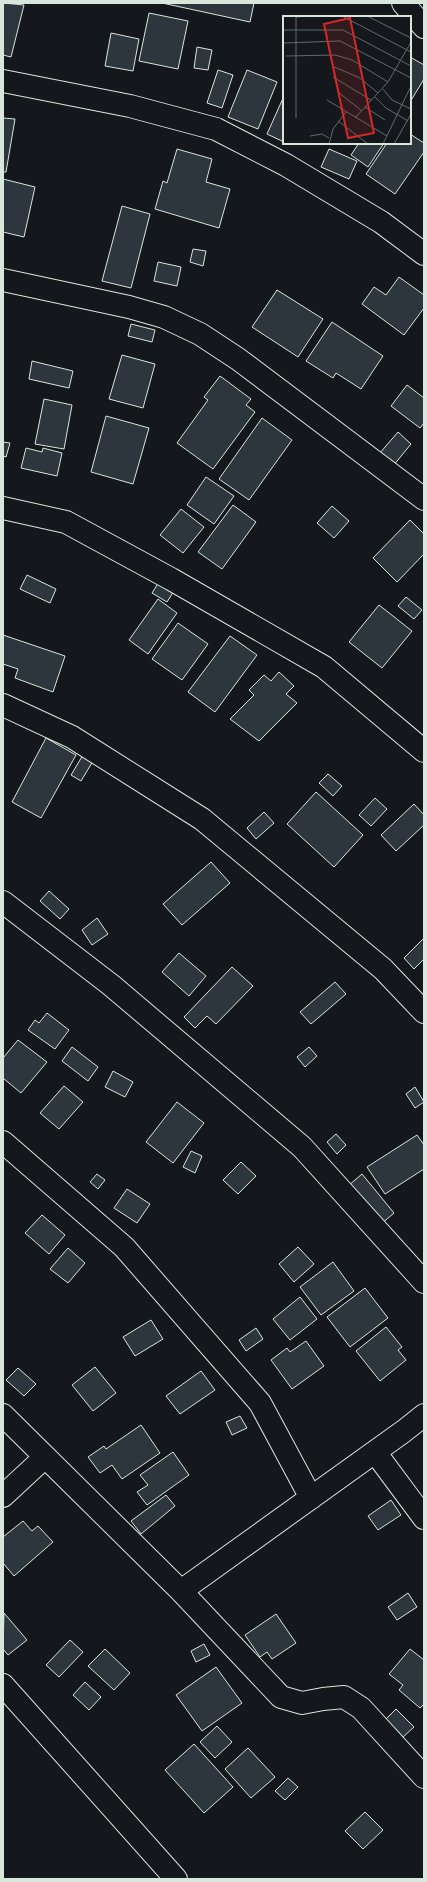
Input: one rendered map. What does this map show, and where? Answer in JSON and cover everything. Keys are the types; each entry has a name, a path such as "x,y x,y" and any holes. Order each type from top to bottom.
{"street":[{"path":"403,3 424,27"},
{"path":"3,81 130,106 216,129 286,165 381,222 424,254"},
{"path":"3,280 129,307 164,317 200,334 244,363 424,499"},
{"path":"3,508 66,522 171,579 324,667 424,751"},
{"path":"3,705 72,737 202,819 382,969 424,1012"},
{"path":"3,902 111,985 302,1147 424,1282"},
{"path":"3,1142 124,1247 260,1403 311,1498"},
{"path":"181,1591 375,1452 424,1415"},
{"path":"3,1416 181,1591 281,1697 302,1703 344,1697 361,1708 424,1777"},
{"path":"375,1452 424,1518"},
{"path":"3,1496 45,1457"},
{"path":"3,1685 176,1879"}],"building":[{"path":"3,3 24,5 11,57 3,55"},
{"path":"162,3 254,3 250,22"},
{"path":"149,13 188,21 178,69 139,61"},
{"path":"111,33 139,39 133,71 105,66"},
{"path":"197,47 212,50 208,70 194,68"},
{"path":"411,58 424,65 424,79 411,100"},
{"path":"218,70 233,75 222,108 207,103"},
{"path":"247,70 277,82 258,129 228,117"},
{"path":"283,98 283,142 267,134"},
{"path":"3,118 15,119 6,172 3,172"},
{"path":"411,135 424,143 424,152 395,194 366,174 386,144 411,144"},
{"path":"358,144 383,144 368,167 351,155"},
{"path":"177,149 212,159 206,182 230,189 219,228 155,209 163,181 167,183"},
{"path":"329,149 357,161 349,179 321,167"},
{"path":"3,179 35,187 24,237 3,232"},
{"path":"122,206 150,214 131,288 102,281"},
{"path":"193,249 206,251 203,266 190,262"},
{"path":"158,262 181,267 177,286 154,281"},
{"path":"399,277 424,295 424,308 404,335 362,304 374,287 386,295"},
{"path":"277,290 323,319 298,357 252,327"},
{"path":"332,322 383,356 361,389 336,373 333,378 306,361"},
{"path":"131,324 155,330 152,342 128,336"},
{"path":"122,355 155,364 143,408 109,399"},
{"path":"32,361 73,371 69,388 29,379"},
{"path":"220,376 251,399 246,405 255,412 213,469 177,443 208,400 204,397"},
{"path":"407,385 424,398 424,423 420,428 391,406"},
{"path":"44,399 72,405 64,449 35,444"},
{"path":"106,416 149,428 133,484 91,472"},
{"path":"262,418 292,440 249,500 219,479"},
{"path":"398,432 411,444 393,466 379,454"},
{"path":"3,442 10,443 6,457 3,456"},
{"path":"26,448 42,452 43,448 62,453 57,476 21,468"},
{"path":"206,477 234,496 214,524 187,505"},
{"path":"233,505 256,522 222,569 198,552"},
{"path":"332,506 349,521 334,538 317,523"},
{"path":"181,509 204,527 183,553 160,535"},
{"path":"410,520 424,534 424,554 397,582 373,558"},
{"path":"27,575 56,589 50,603 20,589"},
{"path":"162,577 177,586 167,602 152,593"},
{"path":"406,597 422,610 414,619 398,606"},
{"path":"158,599 177,613 148,654 129,640"},
{"path":"379,605 412,631 382,668 349,642"},
{"path":"178,623 208,644 182,680 152,659"},
{"path":"3,635 65,656 53,692 15,678 18,669 3,664"},
{"path":"230,636 257,655 215,712 188,692"},
{"path":"279,672 294,686 286,694 297,703 259,741 230,719 254,695 249,690 264,675 271,681"},
{"path":"46,738 76,755 41,818 12,802"},
{"path":"83,755 93,761 81,781 71,775"},
{"path":"328,774 342,786 333,796 319,783"},
{"path":"316,792 363,835 334,867 287,824"},
{"path":"375,798 387,809 371,826 359,815"},
{"path":"414,804 424,815 424,825 396,851 381,835"},
{"path":"264,812 274,823 256,839 247,828"},
{"path":"211,862 230,883 182,925 163,904"},
{"path":"49,891 69,909 60,919 40,901"},
{"path":"97,918 108,934 92,945 82,930"},
{"path":"424,938 424,959 414,969 404,958"},
{"path":"179,953 206,976 189,996 162,972"},
{"path":"232,967 253,986 216,1024 207,1016 195,1028 184,1017"},
{"path":"335,982 346,994 311,1024 300,1012"},
{"path":"47,1013 69,1030 55,1049 28,1030 35,1020 39,1023"},
{"path":"18,1040 47,1062 21,1093 3,1078 3,1058"},
{"path":"72,1047 98,1067 88,1081 62,1061"},
{"path":"309,1047 317,1056 305,1067 297,1057"},
{"path":"113,1071 133,1082 125,1097 105,1087"},
{"path":"64,1086 83,1102 59,1129 40,1113"},
{"path":"415,1087 424,1102 415,1108 406,1094"},
{"path":"177,1102 204,1123 173,1163 146,1142"},
{"path":"336,1134 346,1145 337,1154 327,1142"},
{"path":"417,1135 424,1145 424,1169 385,1194 367,1167"},
{"path":"191,1151 202,1156 195,1173 183,1167"},
{"path":"241,1162 256,1176 238,1194 223,1180"},
{"path":"97,1174 105,1180 98,1189 90,1182"},
{"path":"362,1174 394,1213 380,1225 348,1186"},
{"path":"127,1189 150,1204 137,1223 114,1208"},
{"path":"42,1215 65,1235 49,1254 25,1233"},
{"path":"298,1247 314,1264 294,1282 279,1264"},
{"path":"68,1248 85,1263 68,1283 50,1269"},
{"path":"333,1262 354,1291 321,1315 300,1287"},
{"path":"365,1288 388,1318 350,1347 327,1317"},
{"path":"300,1297 317,1319 290,1340 273,1319"},
{"path":"151,1320 163,1339 135,1356 123,1337"},
{"path":"386,1327 402,1347 398,1350 406,1360 380,1381 356,1351"},
{"path":"256,1328 263,1339 246,1351 239,1340"},
{"path":"306,1341 324,1366 292,1389 271,1360 287,1348 290,1352"},
{"path":"95,1367 116,1393 93,1411 72,1385"},
{"path":"18,1368 36,1384 24,1396 6,1380"},
{"path":"201,1371 215,1390 180,1414 166,1396"},
{"path":"240,1416 247,1428 232,1435 226,1422"},
{"path":"141,1425 160,1453 122,1479 112,1465 100,1473 88,1457 104,1446 106,1449"},
{"path":"173,1452 189,1475 147,1505 137,1492 148,1485 140,1475"},
{"path":"166,1495 175,1506 141,1534 131,1521"},
{"path":"391,1500 401,1515 378,1530 368,1516"},
{"path":"23,1521 32,1531 38,1526 53,1542 14,1576 3,1563 3,1537"},
{"path":"408,1593 417,1607 397,1620 388,1607"},
{"path":"4,1613 27,1640 8,1655 3,1649"},
{"path":"276,1614 296,1643 272,1659 267,1652 260,1657 245,1635"},
{"path":"70,1640 83,1652 59,1677 46,1665"},
{"path":"204,1644 210,1655 196,1662 191,1651"},
{"path":"105,1649 130,1673 114,1690 88,1666"},
{"path":"410,1649 424,1660 424,1704 420,1708 399,1690 403,1685 389,1674"},
{"path":"216,1667 242,1703 202,1731 176,1695"},
{"path":"85,1682 101,1697 89,1710 73,1695"},
{"path":"396,1709 414,1727 403,1737 386,1719"},
{"path":"217,1726 232,1742 215,1758 200,1742"},
{"path":"194,1744 233,1787 204,1813 165,1770"},
{"path":"248,1748 275,1777 251,1798 225,1769"},
{"path":"288,1778 298,1787 285,1800 275,1791"},
{"path":"365,1812 383,1830 363,1849 345,1831"}]}
